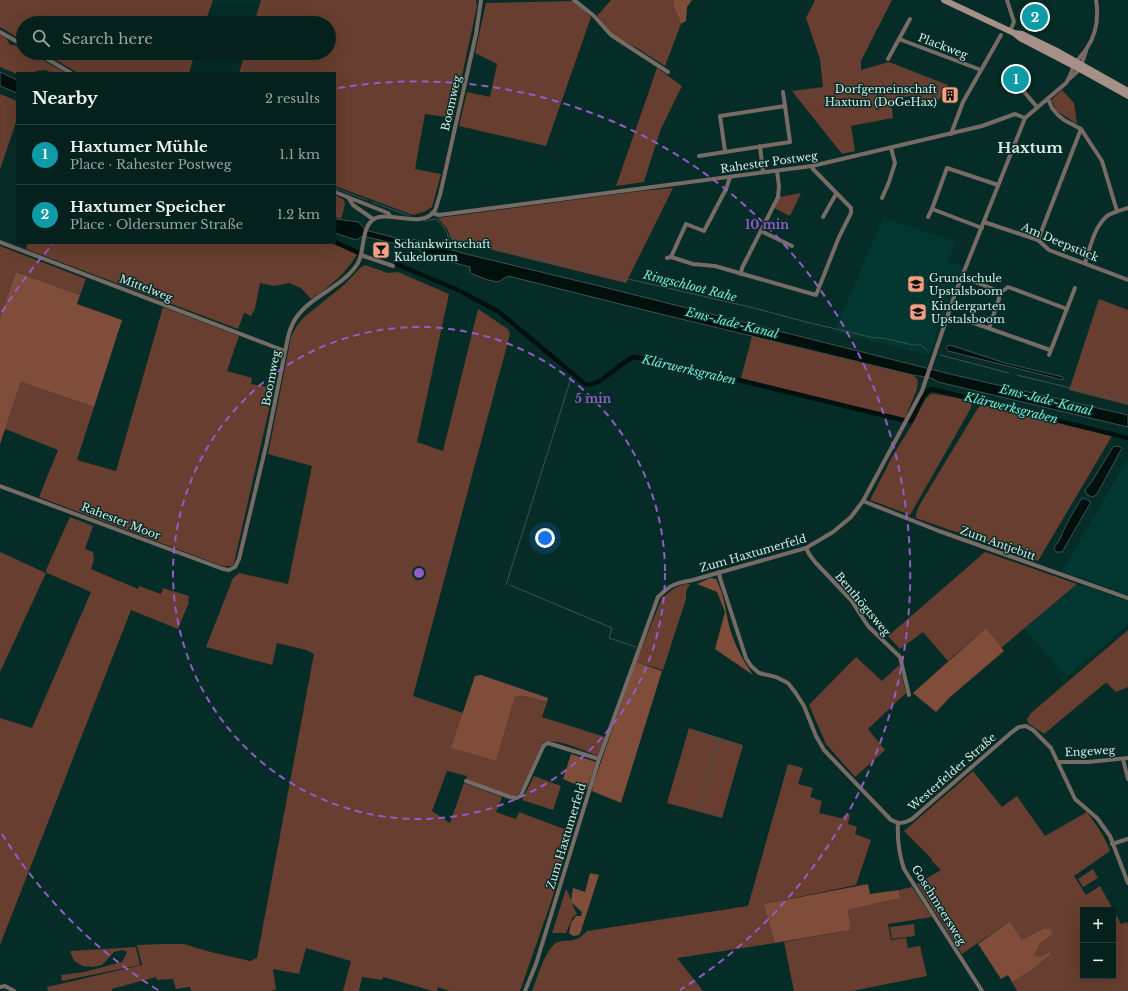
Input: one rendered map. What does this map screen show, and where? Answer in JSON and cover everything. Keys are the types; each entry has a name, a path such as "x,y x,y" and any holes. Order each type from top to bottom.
{"main road":[{"path":"944,0 956,2 1012,32 1022,34 1078,65 1128,90"},
{"path":"1078,65 1128,96"}],"street":[{"name":"Boomweg","path":"432,213 435,210 440,195 476,34 481,0"},
{"path":"574,0 594,16 611,35 668,72"},
{"path":"1007,0 1014,22 1012,32"},
{"path":"1025,118 1066,83 1078,65 1097,26 1098,18 1096,0"},
{"name":"Plackweg","path":"888,59 910,19"},
{"path":"0,32 16,41"},
{"path":"951,134 963,102 1001,34"},
{"name":"Plackweg","path":"899,39 981,70"},
{"path":"48,60 69,72"},
{"path":"1019,86 1037,107"},
{"path":"699,156 790,142 783,92"},
{"path":"1048,98 1052,108 1058,115 1081,129 1102,161 1117,211"},
{"path":"725,151 720,116 785,106"},
{"name":"Rahester Postweg","path":"432,213 438,215 812,166 951,134 982,126 1015,114 1025,118"},
{"name":"Zum Haxtumerfeld","path":"525,991 536,964 599,759 658,597 676,583 806,548 833,532 851,517 862,501 922,391 962,277 1025,118"},
{"path":"1038,240 1081,129"},
{"path":"760,146 763,172"},
{"path":"882,198 895,163 891,148"},
{"path":"730,177 726,189 704,231 686,224 669,257 694,264 715,266 816,294 839,237 852,213 851,208 836,194 812,166"},
{"path":"928,217 947,168 998,185"},
{"path":"741,274 742,268 778,197 779,186 777,171"},
{"path":"336,192 388,213 391,217"},
{"path":"823,217 836,194"},
{"path":"348,197 353,205 373,219 378,217 409,219 421,218 432,213"},
{"path":"1085,263 1100,223 1107,216 1128,208"},
{"path":"932,209 982,228"},
{"name":"Boomweg","path":"235,567 239,559 266,446 288,337 293,322 302,311 350,273 361,255 367,228 373,219"},
{"name":"Am Deepstück","path":"984,222 1038,240 1049,250 1128,280"},
{"path":"761,231 792,246"},
{"name":"Mittelweg","path":"0,242 286,351"},
{"path":"361,255 393,266"},
{"path":"962,277 996,290 999,294 1000,299 990,328"},
{"path":"999,294 1008,287 1067,309"},
{"path":"968,321 990,328 1050,352 1075,288"},
{"name":"Rahester Moor","path":"0,486 223,569 229,570 235,567"},
{"name":"Zum Antjebitt","path":"862,501 939,531 1128,598"},
{"name":"Benthögtsweg","path":"806,548 815,562 851,600 868,626 900,657 909,695"},
{"path":"719,572 746,658 751,666 759,673 776,677 788,683 796,692 804,706 816,736 824,750 890,820 898,823"},
{"name":"Westerfelder Straße","path":"898,823 904,823 912,819 1018,728 1026,726 1033,730 1051,748 1075,800 1097,818 1110,836 1128,883"},
{"path":"466,781 510,797 517,798 521,796 544,745 548,743 599,759"},
{"name":"Engeweg","path":"1122,758 1128,779"},
{"name":"Engeweg","path":"1058,762 1088,762 1128,758"},
{"name":"Goschmeersweg","path":"898,823 900,855 904,869 982,991"},
{"path":"1112,844 1128,839"},
{"path":"0,987 5,986 14,991"}],"shaded area":[{"path":"0,0 213,0 207,16 16,16 16,37 0,27"},
{"path":"261,0 476,0 477,6 453,118 425,114 415,169 441,174 432,207 424,212 413,215 336,186 336,72 239,72 243,60 336,60 336,16 256,16"},
{"path":"611,0 674,0 674,7 681,24 665,66 637,48 614,36 597,16"},
{"path":"674,0 692,0 687,7 686,21 681,24 674,7"},
{"path":"815,0 892,0 861,61 861,70 889,62 948,85 939,100 921,105 909,96 891,100 893,118 851,126 855,151 842,154 792,91 823,87 820,59 806,18"},
{"path":"574,1 591,17 546,146 459,126 467,92 490,97 497,64 475,53 486,3"},
{"path":"0,35 6,38 10,45 16,46 16,60 43,60 64,72 49,72 46,70 36,72 16,72 16,74 0,67"},
{"path":"56,60 193,60 189,72 76,72"},
{"path":"657,68 682,86 660,131 644,182 616,186"},
{"path":"1062,90 1074,103 1077,124 1057,111 1051,100"},
{"path":"0,94 16,101 16,122 0,170"},
{"path":"673,188 626,283 452,240 447,229 438,218 641,191"},
{"path":"801,193 790,216 774,208 779,197"},
{"path":"336,196 344,200 345,204 341,219 336,217"},
{"path":"883,218 955,241 948,262 963,267 929,355 834,332"},
{"path":"28,244 333,244 357,254 348,268 337,280 311,299 301,288 289,283 274,286 260,283 255,309 251,316 244,313 238,329 26,249"},
{"path":"0,246 86,279 80,295 16,272 0,317"},
{"path":"365,265 388,273 398,272 449,294 417,442 443,451 478,309 508,329 510,334 413,696 463,713 452,748 496,761 515,697 525,696 547,702 542,717 605,737 598,756 563,743 549,741 543,742 520,792 513,796 466,779 467,776 447,771 432,811 450,823 464,783 502,797 496,812 516,819 519,812 572,832 551,902 520,991 449,991 438,987 437,991 433,991 383,977 382,980 362,977 359,991 343,991 351,961 306,948 299,974 273,969 276,989 272,991 191,991 190,987 176,989 173,979 157,980 156,977 112,989 112,991 48,991 47,987 142,965 137,945 184,944 250,961 257,958 314,654 306,650 277,643 272,665 206,647 233,578 239,573 288,584 312,466 268,454 291,337 303,318 345,284 360,268"},
{"path":"16,272 80,295 77,304 122,320 94,407 21,382 0,444 0,317"},
{"path":"1099,299 1128,310 1128,405 1069,390"},
{"path":"163,307 239,336 227,371 252,378 251,384 274,388 234,563 232,566 222,566 39,497 58,450 5,429 21,382 94,407 77,460 116,471"},
{"path":"752,336 913,375 918,380 917,389 905,418 741,378"},
{"path":"931,394 967,400 971,404 971,408 910,515 870,500 892,457 913,423 926,398"},
{"path":"982,405 1112,436 1038,561 916,518 920,504 978,408"},
{"path":"1128,458 1128,595 1062,571"},
{"path":"70,517 93,526 85,549 93,552 94,560 91,569 138,589 139,586 161,594 163,588 189,596 189,602 178,629 131,610 0,945 0,718 32,728 91,592 47,573 46,570"},
{"path":"0,552 46,573 0,672"},
{"path":"985,552 1077,584 1001,648 986,628 948,661 923,632 900,649 888,636"},
{"path":"710,578 716,579 724,599 732,635 741,656 753,675 715,649 725,612 717,592 697,584"},
{"path":"690,584 686,591 686,599 663,670 636,662 662,598 676,587"},
{"path":"1077,584 1128,601 1128,625 1067,677 1024,628"},
{"path":"986,628 1004,651 950,697 936,712 913,693"},
{"path":"1128,630 1128,687 1116,692 1107,683 1104,684 1044,734 1028,723 1027,719 1031,713"},
{"path":"856,657 882,681 899,665 906,693 868,729 885,750 855,777 826,744 809,705"},
{"path":"636,662 662,671 621,803 592,791"},
{"path":"481,675 548,698 547,702 525,696 515,697 496,761 451,748 475,676"},
{"path":"689,728 743,745 722,818 667,803"},
{"path":"571,754 596,762 587,789 563,779"},
{"path":"788,764 803,768 798,784 813,788 810,797 822,801 819,813 841,818 848,813 850,815 848,824 857,827 855,834 871,840 856,885 765,904 775,943 677,958 703,991 532,991 545,958 552,946 560,941 574,940 582,936 587,931 748,906"},
{"path":"973,771 1002,807 1017,796 1045,836 1087,812 1103,835 1110,851 1074,876 1086,895 1100,886 1112,907 1080,907 1080,979 1116,979 1116,915 1121,924 1126,922 1128,924 1128,991 1017,991 1012,982 1032,970 1050,955 1041,957 1034,955 1040,944 1052,935 1022,940 1010,921 962,954 917,884 941,870 931,860 932,859 904,831"},
{"path":"534,776 561,786 553,810 522,800"},
{"path":"1093,869 1098,878 1083,887 1078,879"},
{"path":"590,873 599,875 581,931 579,935 573,936 569,933 571,923 576,916 581,916 582,912 571,902 573,888 585,892"},
{"path":"868,884 870,894 899,890 900,898 848,910 851,930 775,943 764,904"},
{"path":"912,887 932,917 888,924 891,940 906,938 908,948 920,946 927,976 852,991 794,991 784,942 851,930 848,910 900,898 899,890"},
{"path":"566,889 577,914 573,917 566,933 552,933"},
{"path":"1010,921 1022,940 1045,928 1051,930 1052,935 1040,944 1034,955 1041,957 1050,952 1050,955 1032,970 1012,982 1008,975 1001,979 978,944"},
{"path":"914,924 915,936 892,939 890,927"},
{"path":"136,947 140,965 62,981 61,975 84,972 122,962 127,952 123,950 114,952 102,965 92,967 83,966 74,961 70,951"}],"water":[{"path":"0,72 16,80 16,93 0,86"},
{"name":"Ems-Jade-Kanal","path":"336,219 359,222 365,230 412,242 413,239 466,254 950,374 1128,415 1128,427 938,382 931,378 913,375 508,276 498,282 488,280 470,273 470,267 420,254 421,250 363,236 356,240 336,233"},
{"path":"950,345 1005,363 1063,377 1063,380 948,351 946,348"},
{"path":"1117,446 1122,448 1097,494 1093,497 1087,495 1085,490 1091,483 1113,447"},
{"path":"1082,498 1091,502 1062,552 1056,552 1054,549 1055,546"}],"waterway":[{"path":"336,188 367,200"},
{"path":"372,202 410,216"},
{"path":"424,221 436,219 443,226 449,240 448,250"},
{"name":"Ringschloot Rahe","path":"449,236 455,239 754,308 875,338 883,338 913,345 921,345 927,350"},
{"name":"Klärwerksgraben","path":"336,242 359,253"},
{"name":"Klärwerksgraben","path":"396,264 458,290"},
{"name":"Klärwerksgraben","path":"462,292 499,312 585,384 591,384 603,379 622,364 634,357 709,373 903,420"},
{"path":"940,355 1009,373"},
{"path":"506,585 572,375"},
{"path":"1017,375 1128,402"},
{"name":"Klärwerksgraben","path":"910,421 923,397 929,390 932,389 1128,438"},
{"path":"510,585 612,628 609,638 636,647"},
{"path":"696,731 742,746"},
{"path":"699,808 720,738"}],"place":[{"name":"Haxtumer Speicher","path":"1035,17"},
{"name":"Haxtumer Mühle","path":"1016,79"},
{"name":"Dorfgemeinschaft Haxtum (DoGeHax)","path":"950,95"},
{"name":"Schankwirtschaft Kukelorum","path":"381,250"},
{"name":"Grundschule Upstalsboom","path":"916,284"},
{"name":"Kindergarten Upstalsboom","path":"918,312"}],"district":[{"name":"Haxtum","path":"1030,148"}]}
